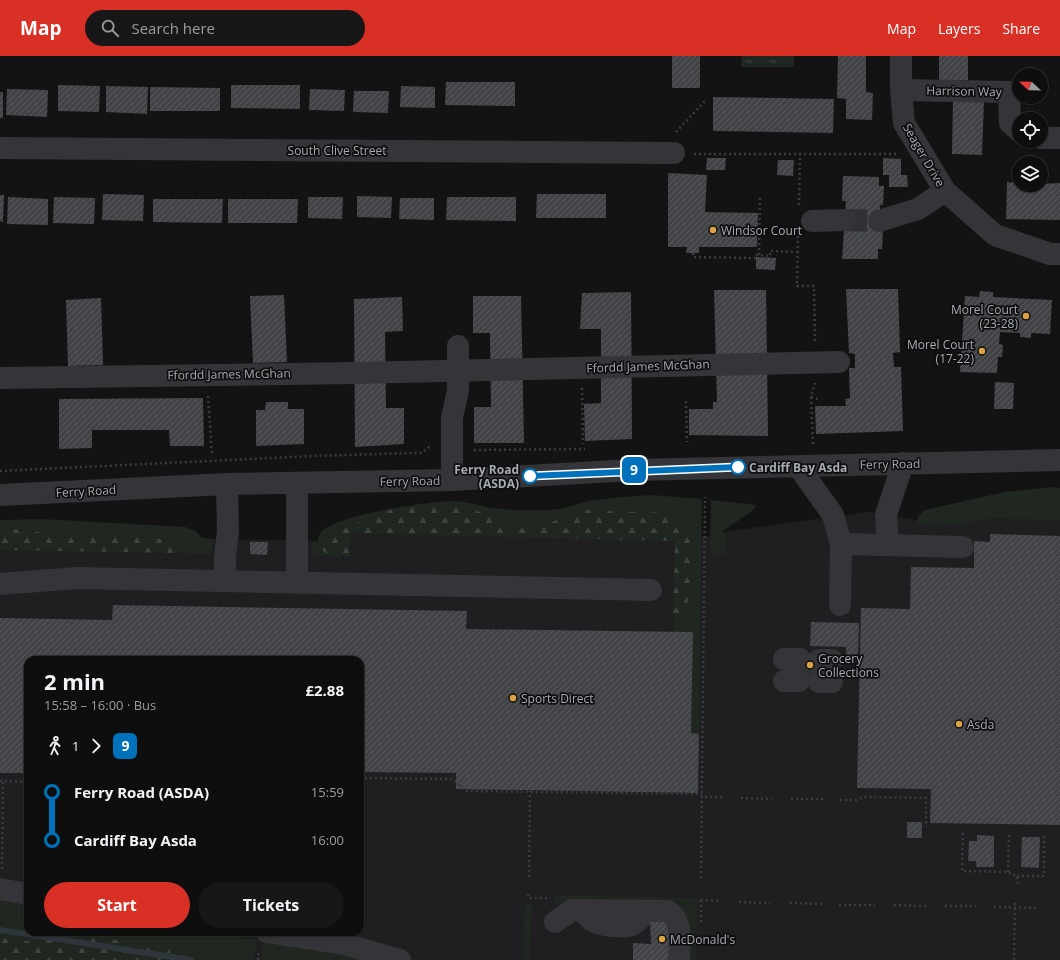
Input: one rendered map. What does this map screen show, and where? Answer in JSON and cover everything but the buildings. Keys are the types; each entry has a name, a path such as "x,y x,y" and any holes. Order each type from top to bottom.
{"street":[{"name":"Seager Drive","path":"901,56 901,90 904,123 945,191 995,235 1050,254 1060,254"},
{"name":"Harrison Way","path":"901,90 1009,92 1010,123 1012,125"},
{"path":"1048,138 1060,138"},
{"name":"South Clive Street","path":"0,148 674,143"},
{"path":"879,221 918,209 945,191"},
{"path":"812,221 845,220"},
{"path":"452,480 452,418 458,390 458,346"},
{"name":"Ffordd James McGhan","path":"0,378 839,362"},
{"name":"Ferry Road","path":"0,495 226,484 452,480 633,470 1060,460"},
{"path":"888,545 886,515 903,463"},
{"path":"798,466 833,515 841,544 840,605"},
{"path":"297,483 297,582"},
{"path":"225,581 225,556 228,532 226,484"},
{"path":"841,544 963,547"},
{"path":"0,584 77,578 651,590"},
{"path":"1,881 24,892"},
{"path":"553,912 572,910 622,910 645,912 652,910 668,911 675,915 678,922 679,960"},
{"path":"293,936 344,944 400,960"}],"path":[{"path":"674,143 706,100"},
{"path":"674,143 922,154"},
{"path":"759,256 760,196"},
{"path":"694,253 694,257 755,258 755,255 770,256 770,251 798,252"},
{"path":"582,367 583,444"},
{"path":"207,374 212,456"},
{"path":"811,397 818,399"},
{"path":"686,401 687,442"},
{"path":"0,471 313,456 422,453 433,443"},
{"path":"470,450 591,449"},
{"path":"701,878 705,497"},
{"path":"364,778 452,779 467,791 699,794 722,798"},
{"path":"1,881 2,781 24,782"},
{"path":"529,877 530,791"},
{"path":"840,800 856,800 864,797 926,798 926,827"},
{"path":"741,798 772,799"},
{"path":"791,799 823,799"},
{"path":"963,833 962,871 1008,872 1017,876 1044,876 1044,833"},
{"path":"1008,872 1009,833"},
{"path":"1017,876 1018,884"},
{"path":"528,894 528,898 550,898 553,912"},
{"path":"701,900 721,901"},
{"path":"739,902 770,903"},
{"path":"790,903 822,904"},
{"path":"1014,960 1015,903"},
{"path":"839,905 875,905"},
{"path":"894,905 926,906"},
{"path":"944,906 976,906"},
{"path":"994,907 1038,908"}],"shaded area":[{"path":"868,512 916,520 956,521 991,516 1060,518 1060,960 228,960 93,936 364,936 364,656 24,656 24,925 0,922 0,535 328,541 349,531 710,536 716,533"}],"green space":[{"path":"742,56 794,56 794,67 741,67"},
{"path":"1052,487 1060,488 1060,520 993,518 958,525 917,524 918,516 925,510 1004,492"},
{"path":"652,495 702,499 699,734 691,733 693,632 673,632 678,545 674,529 518,529 383,511 370,519 326,533 321,549 331,557 313,556 312,541 318,542 320,533 329,526 343,520 362,515 405,506 454,501 500,509 553,510 589,501"},
{"path":"711,500 757,505 752,511 723,531 726,537 726,555 710,555"},
{"path":"465,505 503,523 535,527 550,523 579,510 669,513 686,529 692,542 692,580 687,605 682,614 677,618 673,614 675,541 351,533 350,557 331,556 324,552 318,542 326,533 369,519 383,511 413,506"},
{"path":"42,519 185,527 196,531 202,538 212,539 212,555 180,553 177,540 61,535 0,527 0,520"},
{"path":"0,527 61,535 171,539 177,540 180,553 0,550"},
{"path":"555,895 698,898 696,960 684,960 667,905 555,903"},
{"path":"0,899 24,903 24,936 232,936 257,940 253,960 0,960"},
{"path":"525,903 532,903 530,960 523,960"},
{"path":"40,936 94,936 169,949 173,960 0,960 0,938 37,942"},
{"path":"264,941 346,955 365,960 261,960"}],"waterway":[{"path":"0,930 24,934"},
{"path":"38,936 191,960"}],"tunnel":[{"path":"845,220 879,221"},
{"path":"800,670 819,671"}],"bus line":[{"name":"9","path":"530,476 633,470 738,467"}],"place":[{"name":"Windsor Court","path":"713,230"},
{"name":"Morel Court (23-28)","path":"1026,316"},
{"name":"Morel Court (17-22)","path":"982,351"},
{"name":"Cardiff Bay Asda","path":"738,467"},
{"name":"Ferry Road (ASDA)","path":"530,476"},
{"name":"Grocery Collections","path":"810,665"},
{"name":"Sports Direct","path":"513,698"},
{"name":"Asda","path":"959,724"},
{"name":"McDonald's","path":"662,939"}]}
